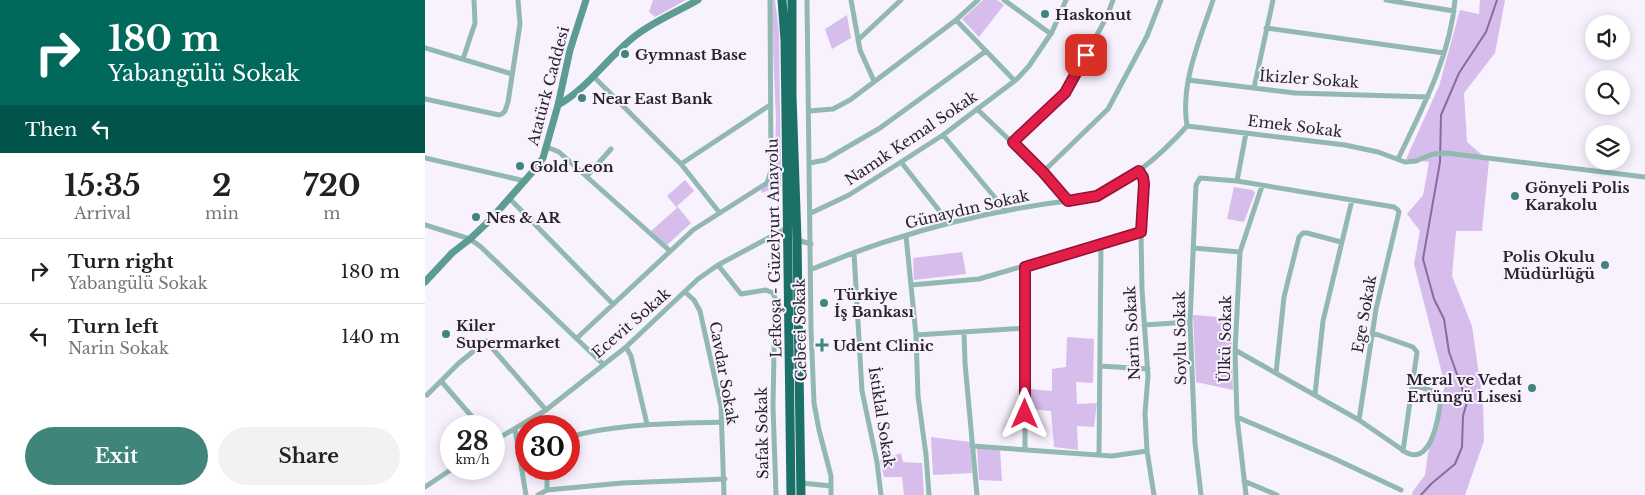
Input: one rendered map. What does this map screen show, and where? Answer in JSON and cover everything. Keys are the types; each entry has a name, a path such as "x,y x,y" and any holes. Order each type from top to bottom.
{"highway":[{"name":"Lefkoşa - Güzelyurt Anayolu","path":"782,0 785,40 791,495"},
{"name":"Lefkoşa - Güzelyurt Anayolu","path":"792,0 792,96 797,240 801,495"}],"main road":[{"name":"Atatürk Caddesi","path":"425,282 452,253 471,239 525,181 543,158 558,105 570,50 586,0"},
{"path":"558,105 593,76 633,37 698,0"}],"street":[{"path":"463,59 475,23 474,0"},
{"path":"425,99 499,115 505,111 520,24 518,0"},
{"path":"577,338 693,230 719,212 763,187 769,177 771,171 770,0"},
{"name":"Cebeci Sokak","path":"807,0 812,335 815,408 831,476 831,495"},
{"path":"851,0 858,40 864,61 874,81"},
{"path":"858,40 901,0"},
{"path":"809,111 837,108 956,20 978,0"},
{"path":"1004,0 1051,34"},
{"name":"Namık Kemal Sokak","path":"811,212 849,195 943,135 1014,80 1029,66 1051,34 1066,0"},
{"path":"1013,142 1062,96 1070,86 1107,16 1113,0"},
{"path":"1043,172 1108,109 1147,36 1161,0"},
{"path":"1187,126 1188,80 1192,62 1213,0"},
{"path":"1254,88 1273,0"},
{"path":"1386,0 1454,11"},
{"path":"1398,158 1427,97 1444,53 1455,0"},
{"path":"956,20 1014,80"},
{"path":"1266,28 1444,53"},
{"path":"425,48 512,74"},
{"path":"810,163 825,160 880,128 986,51"},
{"path":"593,76 681,164 719,212"},
{"name":"İkizler Sokak","path":"1188,80 1295,93 1427,97"},
{"path":"681,164 770,105"},
{"path":"977,110 1013,142 1068,201"},
{"name":"Emek Sokak","path":"1187,126 1345,145 1378,152 1405,162 1412,162 1433,154 1446,153 1645,177"},
{"name":"Günaydın Sokak","path":"812,268 891,239 949,223 1006,211 1097,196 1139,171 1187,126"},
{"path":"1246,132 1237,181 1352,200 1323,321 1315,394"},
{"path":"943,135 1006,211"},
{"path":"547,147 559,152 670,251"},
{"path":"587,176 611,149"},
{"path":"425,158 525,181"},
{"path":"901,162 949,223"},
{"name":"Narin Sokak","path":"1139,171 1143,177 1144,184 1141,232 1144,325 1148,369 1145,408 1147,451 1154,495"},
{"name":"Soylu Sokak","path":"1201,495 1195,443 1190,322 1197,181 1203,178 1237,181"},
{"name":"Ülkü Sokak","path":"1246,495 1237,417 1235,350 1240,252 1261,186"},
{"path":"509,198 613,304"},
{"name":"Ege Sokak","path":"1352,200 1395,208 1399,212 1378,299 1359,420"},
{"path":"425,225 471,239 603,364"},
{"name":"Ecevit Sokak","path":"538,415 627,347 685,292 718,265 787,228"},
{"path":"911,285 979,279 1141,232"},
{"path":"1276,373 1284,297 1299,237 1301,234 1307,233 1341,242"},
{"path":"907,236 918,396 929,495"},
{"path":"797,240 811,244"},
{"path":"1099,455 1101,244"},
{"path":"1193,248 1240,252"},
{"name":"İstiklal Sokak","path":"854,253 863,391 877,462 881,495"},
{"name":"Safak Sokak","path":"718,265 741,294 770,290 775,298 773,406 776,495"},
{"path":"1025,267 1025,449"},
{"name":"Cavdar Sokak","path":"685,292 695,300 700,311 721,406 725,479 724,495"},
{"path":"1144,325 1190,322"},
{"path":"915,334 1026,328"},
{"path":"964,332 977,495"},
{"path":"1373,333 1416,349 1417,354 1403,451"},
{"path":"427,395 459,363 486,341 546,410"},
{"path":"627,347 631,356 647,424"},
{"path":"1235,350 1315,394 1359,420 1403,451 1416,456 1427,449 1441,401 1437,392 1413,385"},
{"path":"1100,366 1148,369"},
{"path":"441,381 470,415"},
{"path":"1237,417 1333,458 1401,490"},
{"path":"580,434 596,430 647,424 723,422"},
{"name":"Ecevit Sokak","path":"505,435 515,429"},
{"path":"972,446 1120,456 1147,451"},
{"path":"425,487 440,477"},
{"path":"538,495 547,490 622,483 725,479"},
{"path":"523,480 525,495"},
{"path":"547,480 547,490"},
{"path":"1244,481 1277,495"},
{"path":"801,483 831,486"}],"shaded area":[{"path":"653,0 686,0 655,17 649,12"},
{"path":"771,0 775,0 779,31 781,186 761,193 761,190 772,181 774,173 776,120"},
{"path":"983,0 997,0 1004,5 979,37 962,19"},
{"path":"1480,0 1505,0 1495,53 1464,93 1467,142 1489,161 1482,231 1456,231 1452,276 1472,326 1483,403 1484,441 1465,495 1412,495 1425,475 1428,454 1445,385 1414,264 1420,231 1407,214 1423,195 1429,162 1406,159 1439,86 1460,10 1479,14"},
{"path":"847,15 851,38 832,49 825,29"},
{"path":"685,180 694,191 677,206 691,223 667,245 651,231 677,208 667,196"},
{"path":"1234,187 1253,190 1255,193 1244,222 1227,219"},
{"path":"962,252 966,274 914,280 913,258"},
{"path":"1193,315 1231,318 1233,390 1196,382"},
{"path":"1067,337 1094,339 1093,383 1076,382 1077,404 1097,403 1094,427 1077,426 1078,450 1054,447 1051,411 1032,409 1030,389 1052,391 1052,369 1066,367"},
{"path":"931,437 970,442 972,473 933,475"},
{"path":"977,449 1000,449 1002,481 979,480"},
{"path":"901,453 903,462 922,463 924,495 904,495 902,477 884,477 880,460"}],"waterway":[{"path":"1421,495 1455,464 1462,447 1463,416 1467,402 1449,352 1444,319 1434,299 1423,259 1440,162 1441,115 1459,73 1486,32 1497,0"}],"place":[{"name":"Haskonut","path":"1045,14"},
{"name":"Gymnast Base","path":"625,54"},
{"name":"Near East Bank","path":"582,98"},
{"name":"Gold Leon","path":"520,166"},
{"name":"Gönyeli Polis Karakolu","path":"1515,196"},
{"name":"Nes & AR","path":"476,217"},
{"name":"Polis Okulu Müdürlüğü","path":"1605,265"},
{"name":"Türkiye İş Bankası","path":"824,303"},
{"name":"Kiler Supermarket","path":"446,334"},
{"name":"Udent Clinic","path":"822,345"},
{"name":"Meral ve Vedat Ertüngü Lisesi","path":"1532,388"}],"route":[{"path":"1025,414 1025,267 1141,232 1144,184 1143,177 1139,171 1097,196 1068,201 1013,142 1065,93 1086,55"}]}
